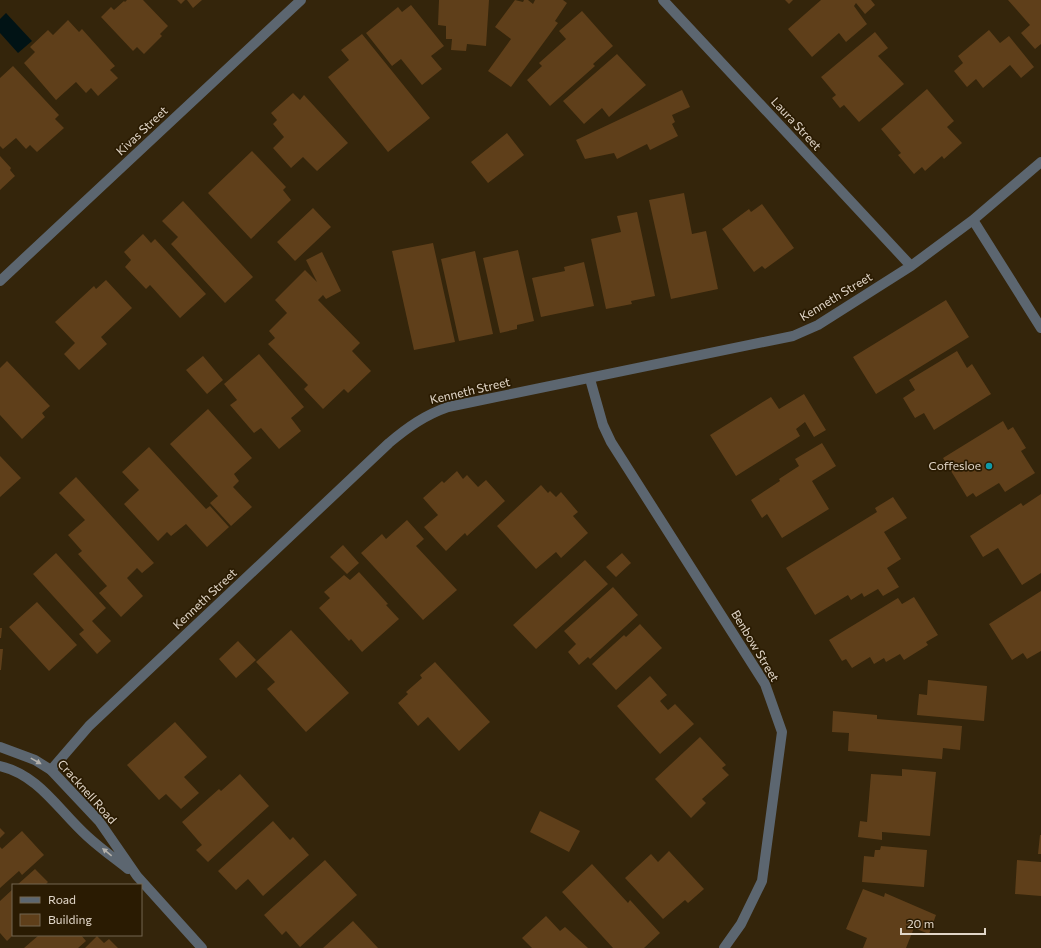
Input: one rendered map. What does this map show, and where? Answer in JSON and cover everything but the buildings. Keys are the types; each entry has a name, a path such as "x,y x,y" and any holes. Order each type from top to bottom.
{"street":[{"name":"Kivas Street","path":"0,281 301,0"},
{"name":"Laura Street","path":"663,0 911,266"},
{"name":"Kenneth Street","path":"51,770 94,721 389,443 415,422 429,414 448,407 793,336 818,325 911,266 973,220 1041,162"},
{"path":"973,220 1041,328"},
{"name":"Benbow Street","path":"590,379 603,425 611,442 765,684 782,732 762,881 741,924 724,948"},
{"name":"Cracknell Road","path":"0,747 35,760 51,770 99,821 137,876 202,948"},
{"name":"Cracknell Road","path":"0,766 32,781 43,790 86,836 137,876"}],"shaded area":[{"path":"6,13 32,41 18,53 0,33 0,19"}],"place":[{"name":"Coffesloe","path":"989,466"}]}
